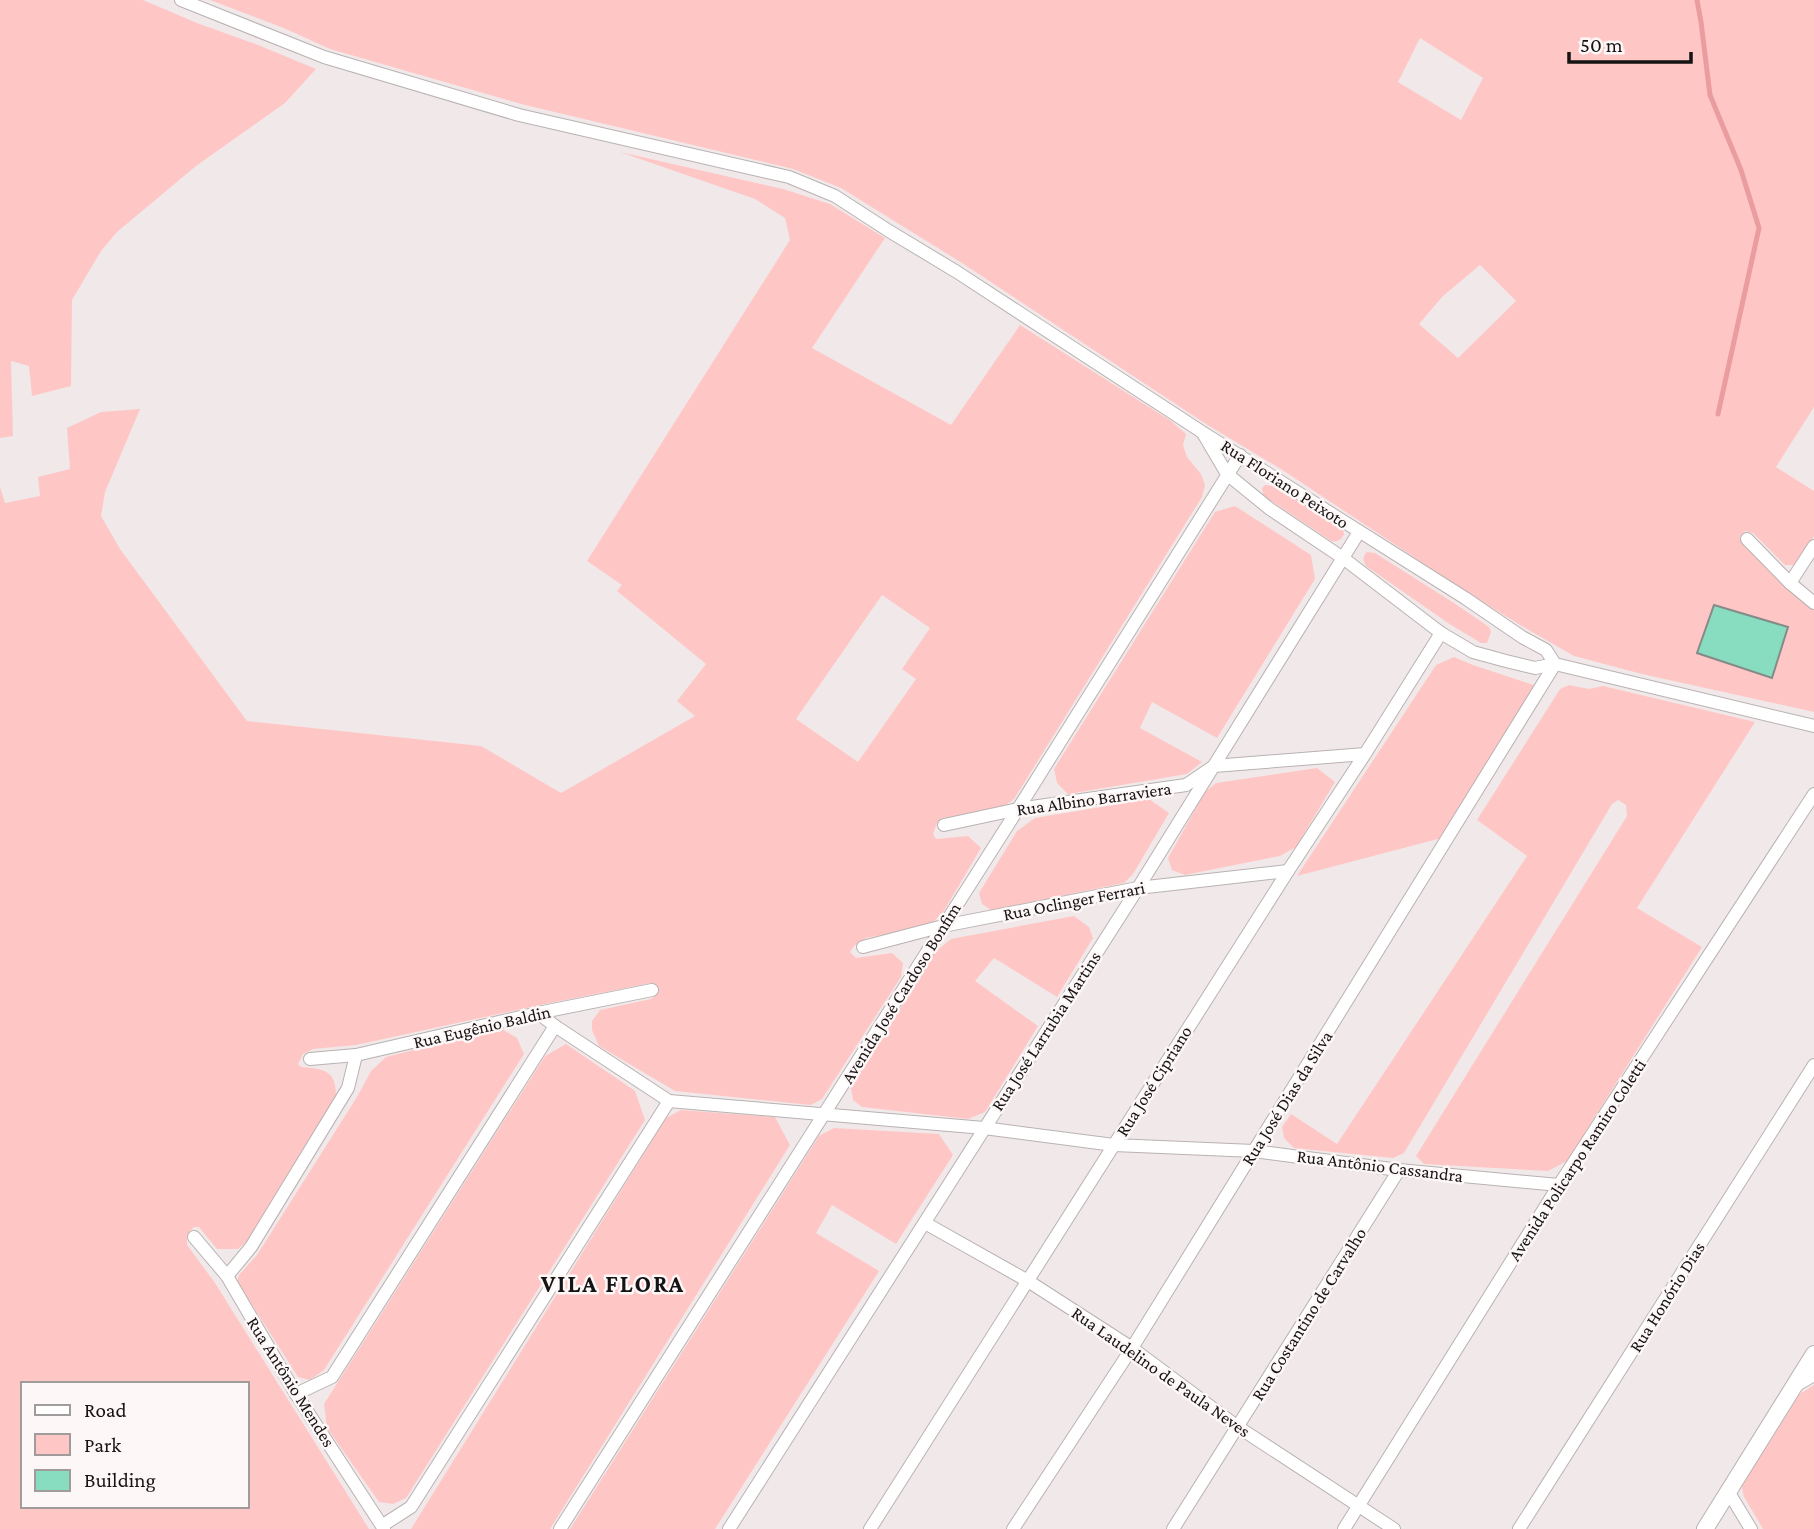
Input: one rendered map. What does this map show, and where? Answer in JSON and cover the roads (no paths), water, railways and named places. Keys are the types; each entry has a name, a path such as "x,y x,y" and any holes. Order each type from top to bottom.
{"street":[{"path":"181,0 324,57 519,115 789,177 835,196 1202,432"},
{"name":"Rua Floriano Peixoto","path":"1202,432 1546,650 1555,664"},
{"name":"Rua Floriano Peixoto","path":"1202,432 1227,474 1270,509 1343,558 1441,633 1473,652 1535,668 1555,664 1814,726"},
{"name":"Avenida José Cardoso Bonfim","path":"560,1529 1240,455"},
{"name":"Rua José Larrubia Martins","path":"729,1529 1138,887 1359,532"},
{"path":"1747,539 1790,583 1814,603"},
{"path":"1790,583 1814,546"},
{"name":"Rua José Cipriano","path":"870,1529 1441,633"},
{"name":"Rua José Dias da Silva","path":"1013,1529 1132,1348 1555,664"},
{"name":"Rua Albino Barraviera","path":"944,825 1018,809 1186,785 1214,766 1365,754"},
{"name":"Avenida Policarpo Ramiro Coletti","path":"1344,1529 1559,1185 1814,794"},
{"name":"Rua Oclinger Ferrari","path":"863,947 943,926 1138,887 1288,871"},
{"name":"Rua Eugênio Baldin","path":"310,1059 356,1055 652,990"},
{"path":"383,1527 411,1507 669,1101 538,1013"},
{"path":"296,1394 332,1377 555,1026"},
{"path":"227,1276 251,1247 348,1088 356,1055"},
{"name":"Rua Honório Dias","path":"1520,1529 1814,1065"},
{"name":"Rua Antônio Cassandra","path":"669,1101 984,1128 1114,1145 1254,1152 1399,1170 1559,1185"},
{"name":"Rua Costantino de Carvalho","path":"1173,1529 1399,1170"},
{"name":"Rua Laudelino de Paula Neves","path":"925,1223 1028,1281 1132,1348 1238,1427 1394,1529"},
{"name":"Rua Antônio Mendes","path":"194,1237 227,1276 296,1394 383,1527"},
{"path":"1704,1529 1814,1354"},
{"path":"1793,1387 1814,1376"},
{"path":"1728,1491 1751,1529"}],"waterway":[{"path":"1697,0 1710,95 1741,170 1759,228 1718,414"}],"district":[{"name":"VILA FLORA","path":"613,1284"}]}
